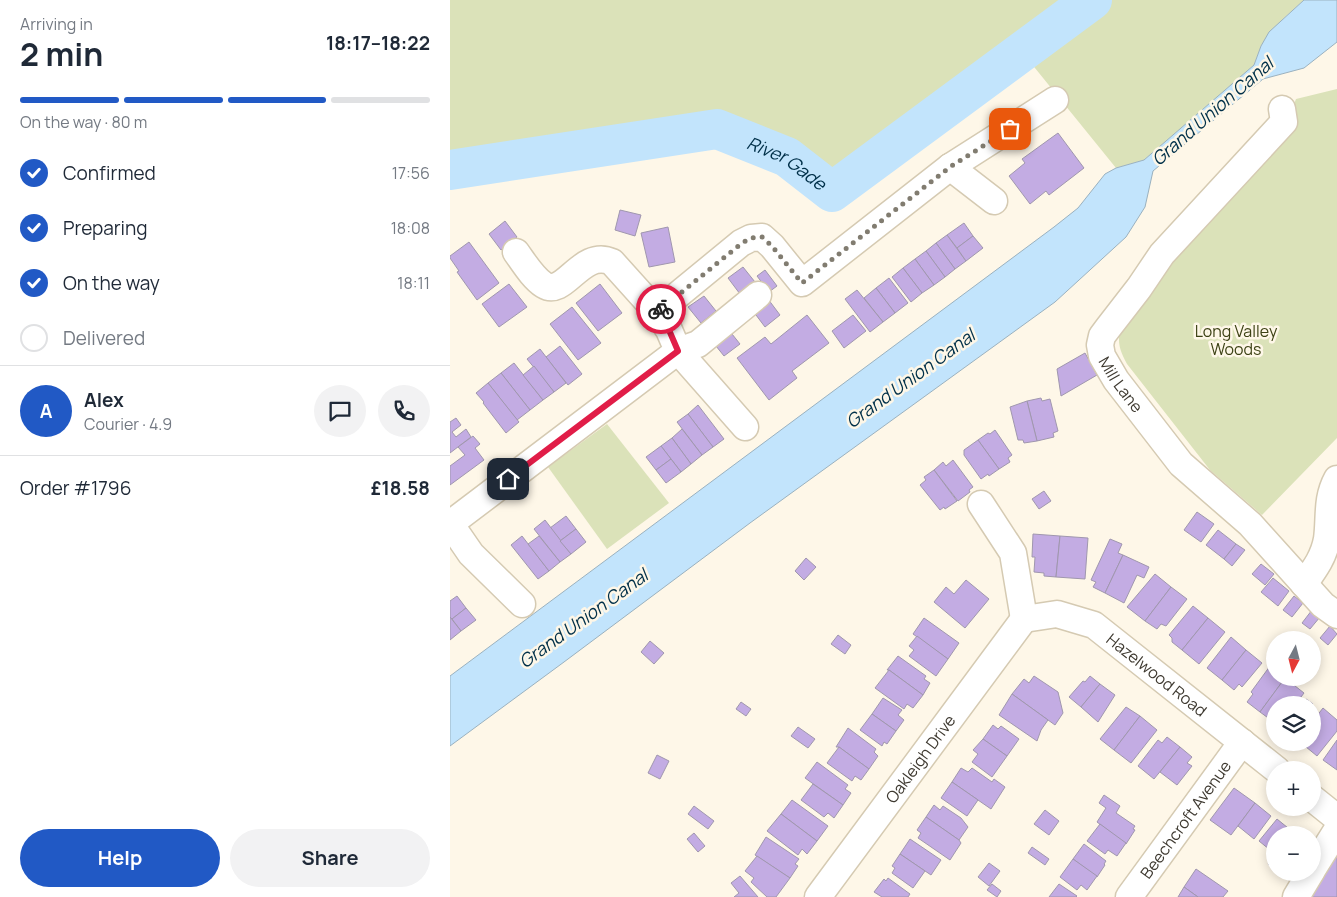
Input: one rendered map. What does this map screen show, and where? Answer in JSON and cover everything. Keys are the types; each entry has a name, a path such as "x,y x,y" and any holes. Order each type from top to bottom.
{"street":[{"path":"657,312 742,243 751,238 762,237 772,246 802,283 950,167 1055,100"},
{"name":"Mill Lane","path":"1282,109 1284,122 1162,254 1140,288 1102,336 1100,345 1102,356 1116,380 1181,464 1250,524 1324,605 1337,615"},
{"path":"950,167 994,201"},
{"path":"516,252 543,284 553,287 560,284 592,260 605,259 617,266 657,312 669,330 678,351 745,427"},
{"path":"522,604 471,554 450,524 678,351 698,344 758,295"},
{"path":"1304,584 1323,556 1327,538 1328,506 1332,487 1337,479"},
{"path":"981,504 1013,553 1024,619"},
{"name":"Hazelwood Road","path":"1024,619 1057,614 1094,625 1266,761"},
{"name":"Oakleigh Drive","path":"818,897 1024,619"},
{"name":"Beechcroft Avenue","path":"1129,897 1242,742"},
{"path":"1321,805 1337,818"},
{"path":"1321,856 1337,830"},
{"path":"1296,897 1306,881"}],"green space":[{"path":"450,0 1304,0 1284,18 1261,46 1254,65 1144,160 1116,168 1022,52 832,192 787,157 717,129 450,170"},
{"name":"Long Valley Woods","path":"1337,89 1337,438 1262,515 1210,470 1127,364 1119,345 1120,329 1123,314 1281,138 1296,99"},
{"path":"607,424 669,503 607,549 548,467"}],"water":[{"path":"1079,0 1105,0 1022,52"},
{"name":"Grand Union Canal","path":"1304,0 1337,0 1337,42 1304,68 1263,79 1153,171 1145,207 1126,237 1055,302 750,523 450,746 450,676 1054,227 1078,208 1105,174 1116,168 1144,160 1254,65 1269,32"}],"building":[{"path":"1058,133 1084,168 1049,195 1046,191 1030,204 1009,176 1025,163 1022,159"},
{"path":"620,210 641,215 635,236 615,230"},
{"path":"505,221 517,237 501,250 489,234"},
{"path":"964,223 973,236 957,248 947,235"},
{"path":"668,227 675,262 649,267 641,233"},
{"path":"947,235 966,261 955,269 936,243"},
{"path":"973,236 983,248 966,261 957,248"},
{"path":"469,242 499,283 477,300 457,272 459,271 450,258 450,256"},
{"path":"936,243 955,269 945,277 926,251"},
{"path":"926,251 945,277 934,285 915,259"},
{"path":"915,259 934,285 922,293 903,268"},
{"path":"743,267 755,282 740,294 728,278"},
{"path":"903,268 922,293 911,302 892,277"},
{"path":"765,270 777,286 769,292 757,276"},
{"path":"889,278 908,303 895,313 876,288"},
{"path":"509,284 527,307 499,327 482,304"},
{"path":"600,284 622,313 598,331 576,303"},
{"path":"876,288 895,313 883,322 864,298"},
{"path":"857,290 883,322 870,332 845,299"},
{"path":"704,296 716,311 701,323 688,307"},
{"path":"768,299 780,315 765,327 753,311"},
{"path":"572,307 601,343 578,360 550,324"},
{"path":"807,315 829,343 792,371 797,378 769,400 737,358 765,337 771,344"},
{"path":"853,315 866,331 844,348 832,331"},
{"path":"728,329 740,344 724,356 712,341"},
{"path":"560,346 582,374 568,385 546,357"},
{"path":"540,349 566,383 554,392 527,359"},
{"path":"1085,353 1097,375 1061,396 1057,369"},
{"path":"514,363 543,400 530,410 501,373"},
{"path":"534,366 554,392 543,400 523,375"},
{"path":"501,373 530,410 517,420 488,383"},
{"path":"488,383 519,422 506,433 476,393"},
{"path":"1041,398 1042,401 1050,399 1058,431 1053,433 1054,437 1037,441 1027,401"},
{"path":"1027,401 1037,441 1024,443 1023,440 1018,440 1010,407"},
{"path":"698,405 724,439 713,447 688,414"},
{"path":"688,414 713,447 702,455 677,422"},
{"path":"456,418 461,425 452,432 456,437 466,429 471,437 450,453 450,422"},
{"path":"682,429 702,455 691,464 672,438"},
{"path":"995,430 1012,455 1008,458 1010,462 999,469 978,440"},
{"path":"473,436 480,444 475,448 484,460 450,485 450,466 465,455 458,447"},
{"path":"672,438 691,464 681,472 661,446"},
{"path":"978,440 999,469 981,479 964,455 964,450"},
{"path":"661,446 671,459 656,470 646,457"},
{"path":"671,459 681,472 666,483 656,470"},
{"path":"953,460 973,487 969,490 970,492 958,501 934,470 943,462 946,466"},
{"path":"934,470 957,501 945,509 944,507 940,510 920,485 926,480 924,477"},
{"path":"1044,491 1051,501 1039,509 1032,499"},
{"path":"1197,512 1214,524 1201,542 1184,530"},
{"path":"566,516 576,529 560,541 550,528"},
{"path":"545,520 571,554 560,562 534,529"},
{"path":"576,529 586,542 571,554 560,541"},
{"path":"1218,530 1236,544 1224,559 1206,545"},
{"path":"1033,534 1060,536 1056,577 1044,576 1044,573 1034,572 1035,557 1032,557"},
{"path":"522,536 549,571 538,579 511,545"},
{"path":"539,536 560,562 549,571 528,544"},
{"path":"1060,536 1088,538 1085,579 1056,577"},
{"path":"1110,539 1122,544 1118,553 1123,555 1105,593 1093,587 1096,582 1091,580"},
{"path":"1236,544 1245,550 1232,566 1224,559"},
{"path":"1123,555 1149,567 1144,578 1137,575 1124,603 1105,593"},
{"path":"806,558 816,567 804,580 795,571"},
{"path":"1261,564 1274,574 1265,585 1252,574"},
{"path":"1155,574 1171,587 1145,621 1127,607"},
{"path":"1273,578 1289,591 1278,606 1261,592"},
{"path":"966,580 989,599 965,628 934,602 946,587 954,594"},
{"path":"1171,587 1187,599 1166,626 1161,624 1157,629 1145,621"},
{"path":"457,596 466,608 452,619 450,617 450,601"},
{"path":"1294,596 1303,603 1292,617 1283,610"},
{"path":"1193,606 1208,618 1182,650 1172,642 1172,638 1169,635"},
{"path":"466,608 476,620 461,631 452,619"},
{"path":"1312,610 1320,617 1310,629 1302,623"},
{"path":"450,617 461,631 450,640"},
{"path":"924,618 959,643 948,659 913,634"},
{"path":"1208,618 1225,632 1199,664 1182,650"},
{"path":"1330,626 1337,634 1328,645 1321,637"},
{"path":"838,635 851,645 845,654 831,644"},
{"path":"917,636 948,659 936,676 909,656 914,650 909,646"},
{"path":"1231,637 1246,650 1222,680 1207,668"},
{"path":"650,641 664,653 654,664 641,652"},
{"path":"1246,650 1262,663 1242,687 1239,684 1234,690 1222,680"},
{"path":"898,656 926,676 924,679 930,683 923,695 887,670"},
{"path":"889,670 923,695 913,708 907,704 904,709 875,688"},
{"path":"1266,671 1266,686 1279,686 1272,696 1266,696 1266,704 1260,712 1247,702 1253,694 1251,692"},
{"path":"1034,676 1058,692 1063,713 1055,725 1012,694 1024,679 1029,683"},
{"path":"1090,676 1100,684 1081,707 1069,697"},
{"path":"1100,684 1115,695 1098,722 1081,707"},
{"path":"1279,686 1295,686 1304,693 1302,696 1272,696"},
{"path":"1012,694 1048,720 1041,730 1037,741 999,715"},
{"path":"883,698 902,710 898,715 904,720 896,731 872,714"},
{"path":"741,702 751,709 746,716 736,709"},
{"path":"1266,704 1266,716 1260,712"},
{"path":"1126,707 1140,716 1114,750 1100,739"},
{"path":"1323,708 1337,720 1337,731 1321,751 1321,711"},
{"path":"872,714 896,731 887,744 884,742 882,746 860,730"},
{"path":"1140,716 1157,730 1131,763 1114,750"},
{"path":"993,725 998,729 1001,726 1019,739 1007,756 983,739"},
{"path":"798,727 815,739 808,748 791,736"},
{"path":"848,728 876,749 874,752 878,756 869,769 839,747 836,747"},
{"path":"1167,737 1180,747 1154,779 1138,766 1158,740 1162,743"},
{"path":"983,739 1007,756 992,777 972,762 978,754 973,750"},
{"path":"1337,740 1337,770 1323,760"},
{"path":"839,747 869,769 861,780 855,776 852,781 827,763"},
{"path":"1180,747 1192,757 1187,763 1192,766 1177,785 1160,772"},
{"path":"1311,751 1321,751 1317,756"},
{"path":"657,755 669,761 660,779 648,773"},
{"path":"817,762 848,785 845,789 851,793 843,805 805,778"},
{"path":"961,768 968,772 972,768 992,782 994,779 1005,787 991,809 952,782"},
{"path":"952,782 978,800 967,816 941,798"},
{"path":"813,784 843,805 834,818 828,813 824,817 801,800"},
{"path":"1234,788 1255,803 1231,835 1210,820"},
{"path":"1104,795 1120,806 1116,813 1135,826 1133,829 1135,830 1126,844 1097,822 1106,808 1099,803"},
{"path":"792,800 828,826 817,841 781,814"},
{"path":"1255,803 1266,812 1266,816 1271,816 1254,839 1238,826"},
{"path":"934,805 940,810 943,806 961,818 968,827 959,840 926,817"},
{"path":"694,806 714,821 708,829 688,814"},
{"path":"1045,810 1059,821 1049,835 1034,824"},
{"path":"781,814 817,841 807,854 802,849 798,855 767,831"},
{"path":"926,817 961,843 950,860 918,838 921,833 917,830"},
{"path":"1277,819 1286,826 1271,826"},
{"path":"1100,824 1126,843 1117,856 1108,850 1105,854 1087,841"},
{"path":"1266,832 1266,847 1259,841"},
{"path":"694,833 705,846 698,852 687,839"},
{"path":"766,837 799,859 795,864 798,866 790,878 755,855"},
{"path":"910,839 941,860 931,875 900,854"},
{"path":"1084,844 1106,861 1097,877 1073,859"},
{"path":"1032,847 1049,859 1045,865 1028,853"},
{"path":"900,854 925,871 913,888 892,873 895,868 892,866"},
{"path":"1333,854 1337,856 1337,897 1307,897 1317,881 1321,881 1321,874"},
{"path":"757,856 790,878 776,897 767,897 751,882 754,878 745,871"},
{"path":"1073,859 1097,876 1087,890 1081,885 1077,890 1060,877"},
{"path":"989,863 1000,871 989,886 978,877"},
{"path":"1196,869 1228,891 1223,897 1198,897 1184,887"},
{"path":"740,876 758,897 734,897 739,893 731,883"},
{"path":"888,878 910,894 908,897 882,897 874,892 884,879 886,881"},
{"path":"992,884 1001,891 997,897 987,890"},
{"path":"1059,884 1077,896 1049,897"},
{"path":"1184,887 1198,897 1178,897"}],"waterway":[{"name":"River Gade","path":"450,170 717,129 787,157 832,192 1092,0"}],"way so far":[{"path":"661,309 682,290 751,238 762,237 772,246 802,283 950,167 1010,129"}],"route":[{"path":"508,479 678,351 669,330 657,312 661,309"}]}
